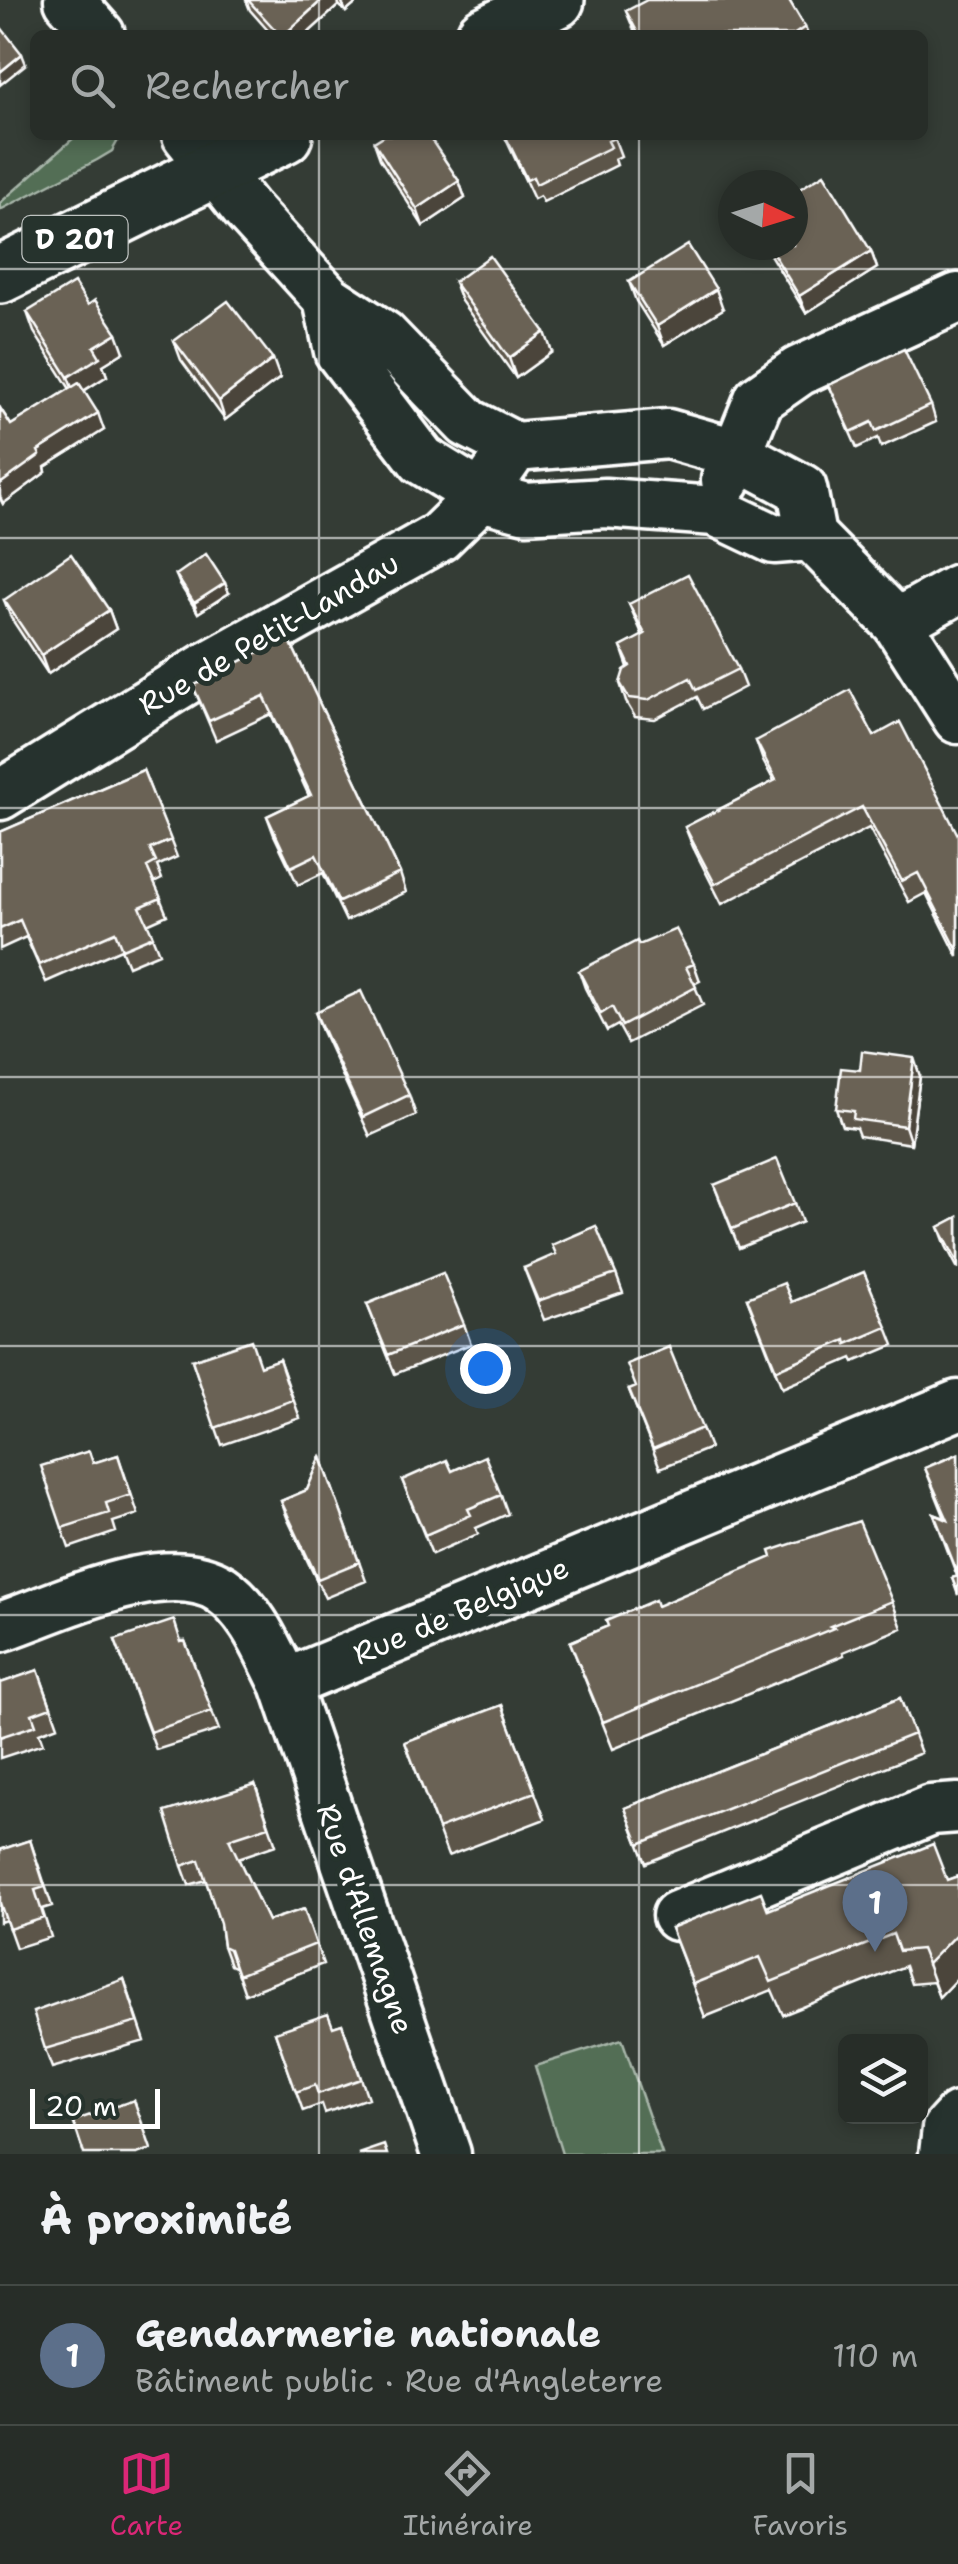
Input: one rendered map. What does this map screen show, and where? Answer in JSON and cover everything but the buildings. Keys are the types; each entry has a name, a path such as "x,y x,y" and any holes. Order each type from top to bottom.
{"main road":[{"path":"495,30 556,0"},
{"name":"D 201","path":"1,274 202,154 262,140"}],"street":[{"path":"70,0 96,30"},
{"path":"202,154 328,299 384,335 468,423 515,447 668,434 736,453 802,489 811,536 897,622 958,719"},
{"path":"715,511 759,400 799,371 958,298"},
{"path":"328,299 339,351 410,445 422,460 481,496 526,508 605,503 715,511 774,540 811,536"},
{"name":"Rue de Petit-Landau","path":"0,795 207,666 439,537 481,496 515,447"},
{"path":"897,622 958,589"},
{"name":"Rue de Belgique","path":"285,1684 958,1405"},
{"path":"0,1627 150,1576 191,1577 221,1589 252,1620 285,1684"},
{"name":"Rue d'Allemagne","path":"285,1684 446,2154"},
{"path":"677,1916 931,1810 958,1808"},
{"path":"944,2154 947,2129 958,2117"}],"green space":[{"path":"71,140 118,140 112,151 97,160 0,210 0,203"},
{"path":"622,2039 662,2154 562,2154 535,2066"}],"place":[{"name":"Gendarmerie nationale","path":"875,1952"}]}
